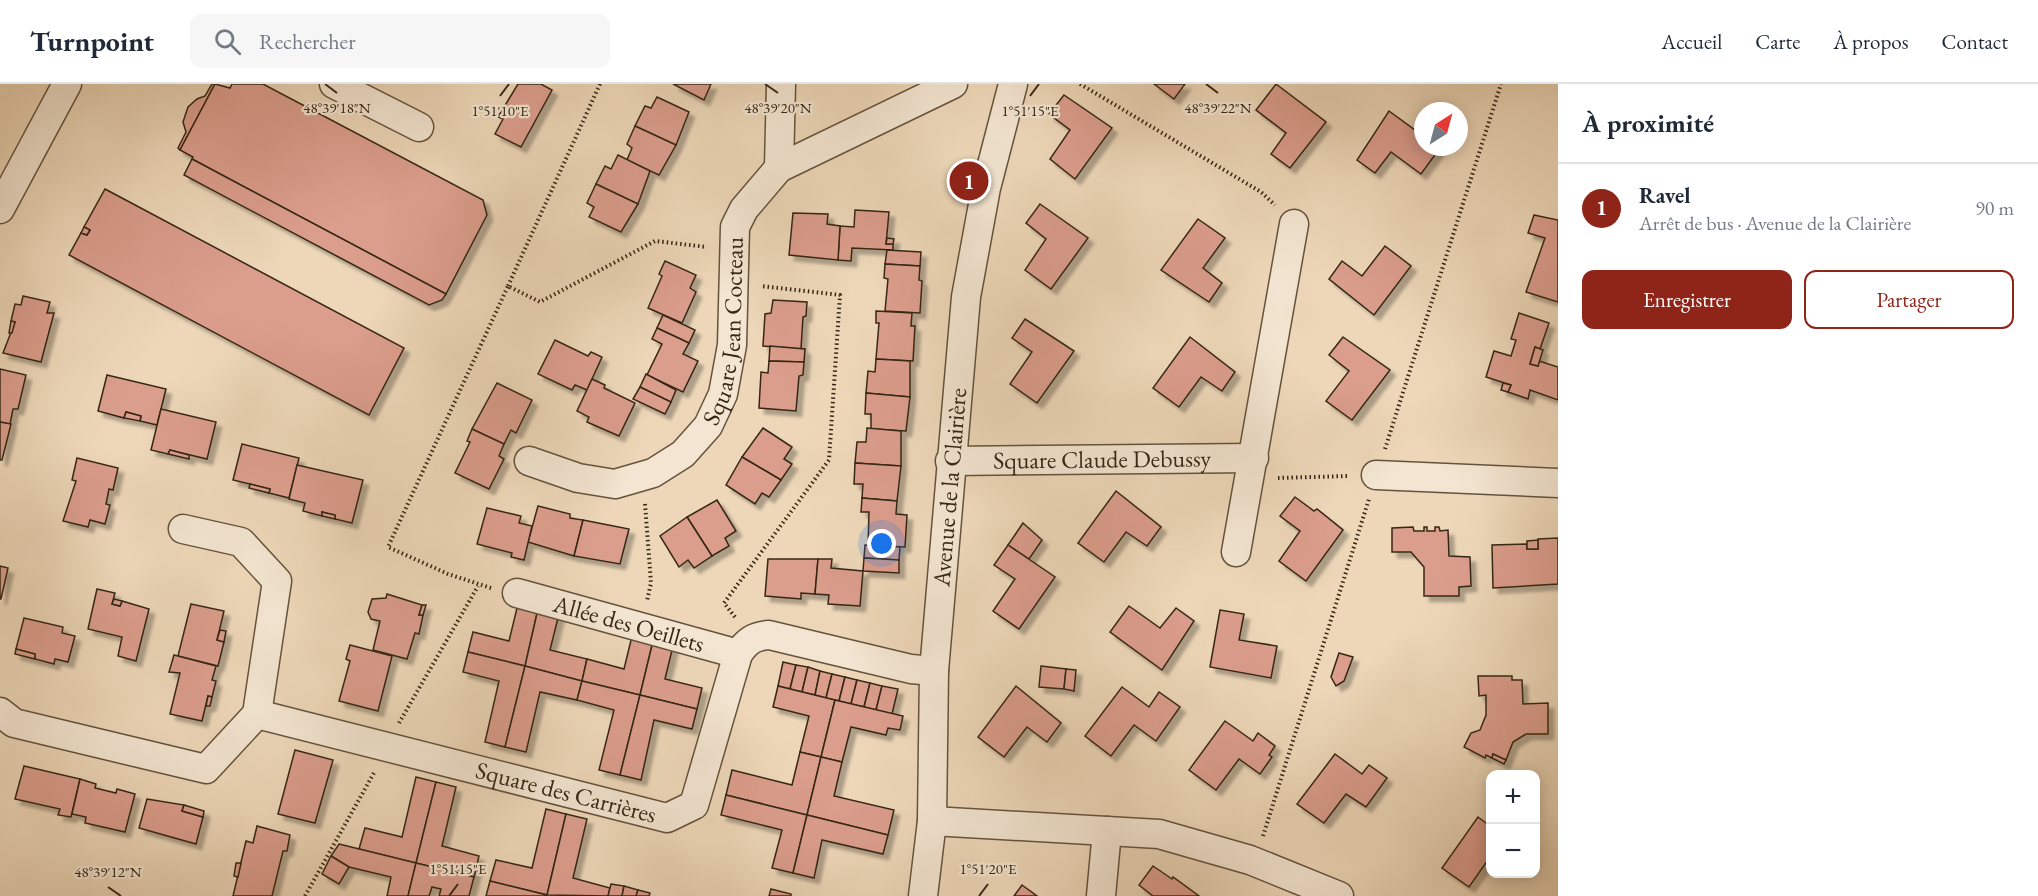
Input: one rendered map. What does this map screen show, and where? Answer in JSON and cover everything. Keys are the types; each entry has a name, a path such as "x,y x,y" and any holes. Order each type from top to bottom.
{"street":[{"path":"0,210 67,84"},
{"path":"334,84 419,127"},
{"path":"779,168 781,84"},
{"name":"Square Jean Cocteau","path":"529,461 578,478 615,484 653,473 683,454 708,426 723,394 732,345 735,227 744,209 779,168 953,84"},
{"name":"Avenue de la Clairière","path":"923,896 932,821 934,672 950,461 966,297 986,188 1013,84"},
{"path":"1236,552 1294,224"},
{"name":"Square Claude Debussy","path":"950,461 1252,469"},
{"path":"1376,475 1553,482"},
{"path":"0,712 14,723 206,769 257,714 278,581 241,542 183,529"},
{"name":"Allée des Oeillets","path":"517,593 640,627 745,647"},
{"path":"745,647 769,635 911,669 934,672"},
{"name":"Square des Carrières","path":"257,714 667,818 694,805 745,647"},
{"path":"932,821 1159,834 1255,862 1339,896"},
{"path":"1101,896 1107,831"}],"path":[{"path":"517,593 478,586 388,546 600,84"},
{"path":"1080,84 1262,192 1294,224"},
{"path":"1255,862 1501,84"},
{"path":"508,286 540,302 655,241 734,250"},
{"path":"733,282 840,295 829,460 724,603 745,647"},
{"path":"1252,469 1376,475"},
{"path":"640,627 651,583 643,476"},
{"path":"305,896 478,586"}],"building":[{"path":"212,84 215,84 180,150 178,148 186,132 183,122 188,107 197,99 205,96"},
{"path":"215,84 230,88 232,84 263,84 483,200 487,215 446,294 192,159 193,157 180,150"},
{"path":"518,84 541,84 552,90 521,147 495,134 503,119 498,117"},
{"path":"673,84 711,84 704,100"},
{"path":"1154,84 1185,84 1174,99"},
{"path":"1276,84 1326,122 1290,168 1271,154 1286,133 1256,110"},
{"path":"1064,95 1112,128 1075,179 1050,159 1070,130 1049,114"},
{"path":"657,97 689,112 676,145 635,126 645,106 651,108"},
{"path":"1389,111 1414,129 1414,156 1434,156 1421,174 1391,152 1375,173 1357,160"},
{"path":"635,126 676,145 659,175 627,160 632,148 627,144"},
{"path":"618,155 650,171 638,204 596,184 605,166 611,169"},
{"path":"192,159 446,294 442,300 429,305 184,175"},
{"path":"596,184 638,204 621,232 589,217 594,207 587,203"},
{"path":"105,189 404,348 369,415 69,255 81,233 87,235 90,230 84,227"},
{"path":"1040,204 1088,238 1051,289 1025,270 1046,239 1026,223"},
{"path":"855,210 889,212 886,244 893,244 893,250 852,248 851,261 838,260 840,226 854,227"},
{"path":"793,213 828,214 827,224 840,226 838,260 789,255"},
{"path":"1534,215 1558,220 1558,302 1526,292 1545,238 1528,233"},
{"path":"1198,219 1225,238 1203,268 1222,283 1209,302 1161,270"},
{"path":"84,227 90,230 87,235 81,233"},
{"path":"887,238 894,239 893,244 886,244"},
{"path":"1385,246 1411,266 1374,315 1329,279 1342,261 1362,276"},
{"path":"887,250 921,252 920,266 885,264"},
{"path":"665,261 696,275 690,288 696,292 682,323 648,308 662,276 659,274"},
{"path":"885,264 920,266 919,280 922,281 920,313 885,311 888,279 884,278"},
{"path":"23,296 50,302 47,313 54,313 41,362 3,353 15,322 11,321 15,304 21,305"},
{"path":"773,300 807,302 806,316 803,317 801,349 763,346 765,314 771,313"},
{"path":"876,311 912,313 911,326 915,326 913,361 876,359 879,323 876,323"},
{"path":"1519,313 1549,323 1540,349 1535,347 1530,364 1538,366 1539,361 1558,367 1558,400 1530,390 1528,399 1508,392 1511,385 1486,377 1494,351 1511,356 1516,340 1511,339"},
{"path":"663,315 695,330 689,343 657,328"},
{"path":"1025,319 1074,351 1037,403 1010,384 1032,352 1012,338"},
{"path":"11,321 15,322 12,333 9,333"},
{"path":"657,328 689,343 683,354 698,361 683,392 647,375 662,344 652,339"},
{"path":"1190,337 1235,372 1222,391 1201,377 1179,407 1153,388"},
{"path":"1343,337 1390,370 1352,420 1326,401 1349,371 1329,355"},
{"path":"555,340 588,356 591,352 602,357 587,390 575,385 572,390 538,374"},
{"path":"770,346 805,349 804,362 769,361"},
{"path":"1535,347 1543,350 1538,366 1530,364"},
{"path":"876,359 910,361 910,397 866,393 868,371 875,372"},
{"path":"769,361 804,362 803,375 799,376 796,411 759,408 761,372 768,373"},
{"path":"0,369 26,375 18,409 13,409 10,424 0,422"},
{"path":"646,374 676,390 671,402 640,387"},
{"path":"107,375 166,389 157,425 140,421 141,416 126,412 124,418 98,411"},
{"path":"592,379 605,385 604,388 635,403 619,436 587,422 589,417 577,411"},
{"path":"497,383 532,400 516,433 511,430 504,444 472,429"},
{"path":"1503,383 1511,385 1508,392 1501,390"},
{"path":"640,387 671,402 665,414 633,399"},
{"path":"866,393 910,397 906,431 871,429 871,414 865,414"},
{"path":"161,409 216,422 207,459 170,450 168,454 151,450"},
{"path":"126,412 141,416 140,421 124,418"},
{"path":"0,422 11,424 2,460 0,460"},
{"path":"763,428 792,447 784,459 792,464 781,480 742,457"},
{"path":"867,428 901,431 901,466 855,463 857,442 866,442"},
{"path":"472,429 504,444 499,456 504,459 489,489 455,473 470,442 467,441"},
{"path":"242,444 299,458 289,498 269,493 270,489 233,480"},
{"path":"170,450 189,455 189,459 168,454"},
{"path":"742,457 781,480 769,497 762,493 755,504 726,485"},
{"path":"77,458 118,468 113,490 109,489 106,504 110,505 105,524 90,520 88,527 63,521 76,481 72,480"},
{"path":"855,463 901,466 897,501 862,498 863,484 854,484"},
{"path":"297,465 363,480 352,523 335,519 335,515 322,512 322,516 303,511 305,503 289,499"},
{"path":"250,484 270,489 269,493 249,488"},
{"path":"1116,491 1161,527 1147,546 1126,532 1104,562 1078,543"},
{"path":"1295,497 1314,511 1317,509 1343,530 1306,581 1279,561 1300,531 1280,516"},
{"path":"862,498 897,501 896,514 907,515 905,547 868,545 869,512 861,512"},
{"path":"717,500 736,531 725,538 729,546 712,556 687,517"},
{"path":"538,506 570,514 570,518 583,520 574,556 528,542"},
{"path":"487,508 521,516 519,523 532,526 524,560 511,557 512,553 477,544"},
{"path":"322,512 335,515 335,519 322,516"},
{"path":"687,517 712,556 694,568 688,560 679,567 660,536"},
{"path":"583,520 629,529 620,564 574,556"},
{"path":"1023,523 1042,540 1029,559 1008,545"},
{"path":"1413,527 1414,531 1424,531 1424,527 1427,527 1427,531 1435,531 1435,527 1439,527 1440,531 1448,530 1449,556 1470,557 1471,586 1459,587 1459,596 1424,596 1424,567 1411,552 1392,552 1392,528"},
{"path":"1558,538 1558,584 1493,588 1492,545 1527,544 1527,549 1538,549 1538,539"},
{"path":"1538,540 1538,549 1527,549 1527,541"},
{"path":"865,545 900,547 899,560 864,558"},
{"path":"1008,545 1055,577 1019,629 993,611 1015,579 994,565"},
{"path":"864,558 899,560 899,573 863,571"},
{"path":"768,559 818,559 815,594 801,593 801,599 765,596"},
{"path":"818,559 832,559 831,568 863,571 860,606 828,604 829,595 815,594"},
{"path":"0,566 8,568 1,599 0,599"},
{"path":"97,589 115,593 112,604 120,606 122,601 149,609 136,661 118,656 122,637 88,629"},
{"path":"387,594 422,605 419,615 423,615 419,634 415,633 407,659 373,650 380,621 371,619 368,612 372,599 386,598"},
{"path":"114,599 122,601 120,606 112,604"},
{"path":"191,604 224,611 217,640 224,642 218,666 178,656"},
{"path":"518,604 538,609 525,666 468,652 473,632 509,641"},
{"path":"422,605 426,605 423,615 419,615"},
{"path":"1129,606 1160,628 1176,608 1194,621 1162,670 1110,632"},
{"path":"538,609 559,614 550,650 587,659 582,681 525,666"},
{"path":"1220,610 1244,614 1239,640 1277,646 1271,678 1210,667"},
{"path":"24,618 63,627 62,633 75,636 68,662 55,659 54,664 35,659 35,654 16,649"},
{"path":"220,630 226,631 224,642 217,640"},
{"path":"633,632 654,637 640,695 582,681 587,659 624,669"},
{"path":"654,637 674,642 665,679 702,688 697,709 640,695"},
{"path":"350,645 392,656 378,711 339,701 350,661 346,659"},
{"path":"16,649 35,654 35,659 15,654"},
{"path":"468,652 525,666 505,747 485,742 499,681 463,672"},
{"path":"1339,653 1353,657 1344,681 1336,686 1331,677"},
{"path":"174,655 216,666 212,680 216,681 212,697 208,696 202,721 170,714 180,673 169,672"},
{"path":"783,662 796,665 790,689 778,686"},
{"path":"796,665 808,667 802,692 790,689"},
{"path":"525,666 582,681 577,700 540,692 526,752 505,747"},
{"path":"1041,666 1066,669 1064,689 1039,687"},
{"path":"808,667 820,671 815,695 802,692"},
{"path":"1066,669 1076,670 1074,691 1064,689"},
{"path":"820,671 832,674 826,698 815,695"},
{"path":"832,674 845,677 839,701 826,698"},
{"path":"1478,676 1512,676 1512,680 1522,680 1523,704 1548,703 1548,734 1526,734 1513,742 1506,760 1493,754 1492,758 1486,755 1485,758 1464,747 1471,733 1480,730 1486,715 1486,695 1479,696"},
{"path":"845,677 857,680 851,704 839,701"},
{"path":"857,680 870,683 864,707 851,704"},
{"path":"582,681 640,695 620,775 599,770 614,710 577,700"},
{"path":"870,683 882,686 876,710 864,707"},
{"path":"778,686 835,700 821,757 800,752 809,716 773,707"},
{"path":"882,686 898,689 892,714 876,710"},
{"path":"1016,686 1061,723 1047,742 1027,727 1004,757 978,737"},
{"path":"1122,687 1149,707 1159,692 1180,707 1156,741 1134,725 1111,756 1085,736"},
{"path":"640,695 697,709 692,729 654,720 641,780 620,775"},
{"path":"208,696 212,697 210,706 206,706"},
{"path":"835,700 903,716 900,730 888,728 886,735 851,727 842,762 821,757"},
{"path":"1225,721 1253,741 1258,733 1275,746 1269,755 1272,757 1260,774 1239,759 1216,790 1189,770"},
{"path":"295,750 333,760 315,823 278,814"},
{"path":"800,752 821,757 807,815 726,795 732,770 792,785"},
{"path":"1335,754 1362,774 1369,765 1387,778 1366,807 1346,794 1324,823 1297,804"},
{"path":"1493,754 1506,760 1504,764 1492,758"},
{"path":"821,757 842,762 834,796 894,810 888,835 807,815"},
{"path":"24,766 80,779 71,817 58,815 60,809 15,799"},
{"path":"416,777 436,782 416,863 359,849 365,828 402,837"},
{"path":"80,779 96,784 95,788 116,793 117,789 135,794 125,832 85,823 86,817 72,814"},
{"path":"436,782 456,787 442,846 479,856 474,877 416,863"},
{"path":"726,795 807,815 793,873 772,868 782,830 721,815"},
{"path":"147,799 184,805 182,811 203,817 196,844 139,828"},
{"path":"184,805 204,811 203,817 182,811"},
{"path":"546,809 566,814 547,895 490,881 496,860 532,868"},
{"path":"566,814 587,819 573,878 610,888 608,896 547,895"},
{"path":"807,815 888,835 883,854 822,840 814,878 793,873"},
{"path":"1478,817 1486,823 1486,863 1469,887 1442,868"},
{"path":"257,826 290,835 287,851 283,851 272,896 233,896 246,841 253,843"},
{"path":"339,844 416,863 408,896 387,896 391,877 349,867 331,856"},
{"path":"331,856 349,867 339,884 322,874"},
{"path":"236,863 241,863 238,877 234,876"},
{"path":"416,863 474,877 469,896 439,896 441,889 432,887 429,896 408,896"},
{"path":"1153,866 1199,896 1153,896 1139,885"},
{"path":"490,881 547,895 486,896"},
{"path":"611,884 624,886 622,896 608,896"},
{"path":"1022,885 1037,896 1014,896"},
{"path":"624,886 638,890 636,896 622,896"},
{"path":"771,889 791,894 791,896 769,896"},
{"path":"638,890 650,893 649,896 636,896"}],"place":[{"name":"Ravel","path":"969,181"}]}
